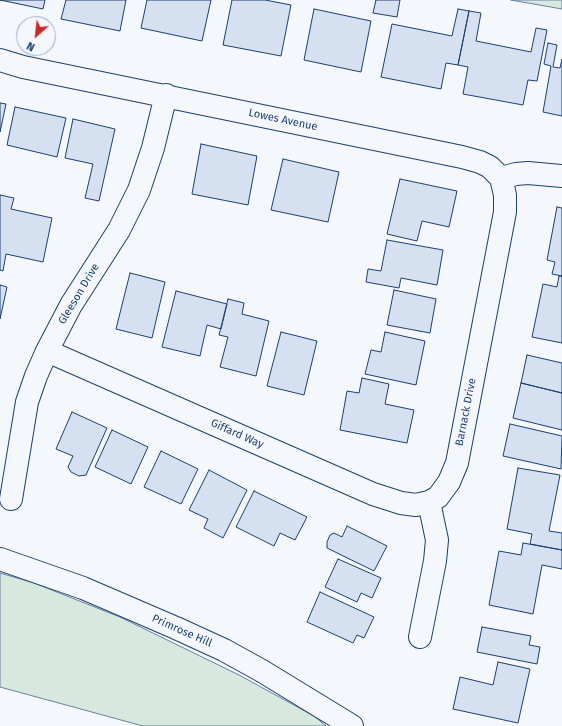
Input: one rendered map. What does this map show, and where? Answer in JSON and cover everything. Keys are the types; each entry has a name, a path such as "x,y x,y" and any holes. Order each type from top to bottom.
{"street":[{"name":"Lowes Avenue","path":"0,60 462,157 480,162 490,167 501,178"},
{"name":"Gleeson Drive","path":"12,499 27,402 36,376 71,305 120,230 139,190 153,148 166,96"},
{"path":"501,178 516,174 528,173 562,176"},
{"name":"Barnack Drive","path":"430,502 438,497 449,482 456,463 505,212 505,195 501,178"},
{"name":"Giffard Way","path":"47,351 372,494 401,503 416,505 430,502"},
{"path":"420,637 435,561 437,540 430,502"},
{"name":"Primrose Hill","path":"0,559 83,588 224,650 262,671 352,726"}],"shaded area":[{"path":"511,0 562,0 562,9"},
{"path":"0,573 34,583 120,617 239,675 314,716 326,726 143,726 0,687"}],"building":[{"path":"0,0 45,0 43,9"},
{"path":"66,0 126,0 120,31 61,19"},
{"path":"147,0 211,0 202,41 141,28"},
{"path":"232,0 265,0 291,5 281,56 223,45"},
{"path":"376,0 400,0 397,17 373,13"},
{"path":"314,9 371,21 361,72 304,60"},
{"path":"458,9 469,11 458,65 446,63 441,89 381,77 392,24 452,36"},
{"path":"469,11 481,13 476,41 531,52 536,28 547,30 537,81 528,80 523,105 463,94 468,67 458,65"},
{"path":"548,43 557,45 553,67 560,68 562,59 562,116 543,112 551,66 544,64"},
{"path":"0,103 6,104 0,132"},
{"path":"15,107 66,118 57,157 7,145"},
{"path":"73,119 115,129 99,201 85,198 93,164 65,158"},
{"path":"201,144 257,156 248,205 192,194"},
{"path":"283,159 339,172 328,222 271,210"},
{"path":"400,179 457,191 449,227 422,221 417,241 387,234"},
{"path":"0,195 14,198 11,209 52,218 43,262 6,254 3,271 0,270"},
{"path":"557,207 562,208 562,276 552,274 555,262 547,260"},
{"path":"387,240 443,250 437,285 401,278 399,288 366,282 368,269 381,271"},
{"path":"130,273 165,282 152,338 116,329"},
{"path":"559,276 562,276 562,343 532,337 543,284 557,287"},
{"path":"0,285 7,287 0,319"},
{"path":"394,290 436,299 430,333 387,325"},
{"path":"176,291 227,304 221,329 207,325 200,356 162,347"},
{"path":"228,299 244,303 242,314 269,321 256,376 220,367 228,337 219,335"},
{"path":"281,332 317,341 304,395 267,386"},
{"path":"385,332 425,341 416,385 365,374 371,350 381,352"},
{"path":"527,355 562,363 562,393 521,383"},
{"path":"362,378 389,384 385,404 414,410 407,443 340,430 347,391 359,393"},
{"path":"521,383 562,393 562,430 513,418"},
{"path":"72,412 107,428 86,475 79,476 71,472 68,467 73,456 56,449"},
{"path":"510,424 562,436 561,469 503,456"},
{"path":"112,430 148,447 131,484 95,467"},
{"path":"161,451 198,469 181,504 144,487"},
{"path":"518,468 560,475 549,531 562,533 562,550 530,544 532,534 507,529"},
{"path":"209,470 247,490 223,538 204,528 208,519 189,510"},
{"path":"254,491 307,517 295,540 280,533 274,546 236,527"},
{"path":"347,526 387,546 374,571 327,548 327,542 330,535 334,533 342,537"},
{"path":"523,543 562,550 562,569 542,565 533,614 489,605 499,551 521,555"},
{"path":"338,559 381,578 372,598 361,593 357,602 325,587"},
{"path":"320,592 374,617 364,638 357,635 353,643 307,622"},
{"path":"482,627 531,636 529,645 540,647 537,664 477,652"},
{"path":"498,662 530,669 518,723 453,709 460,677 493,685"}]}
